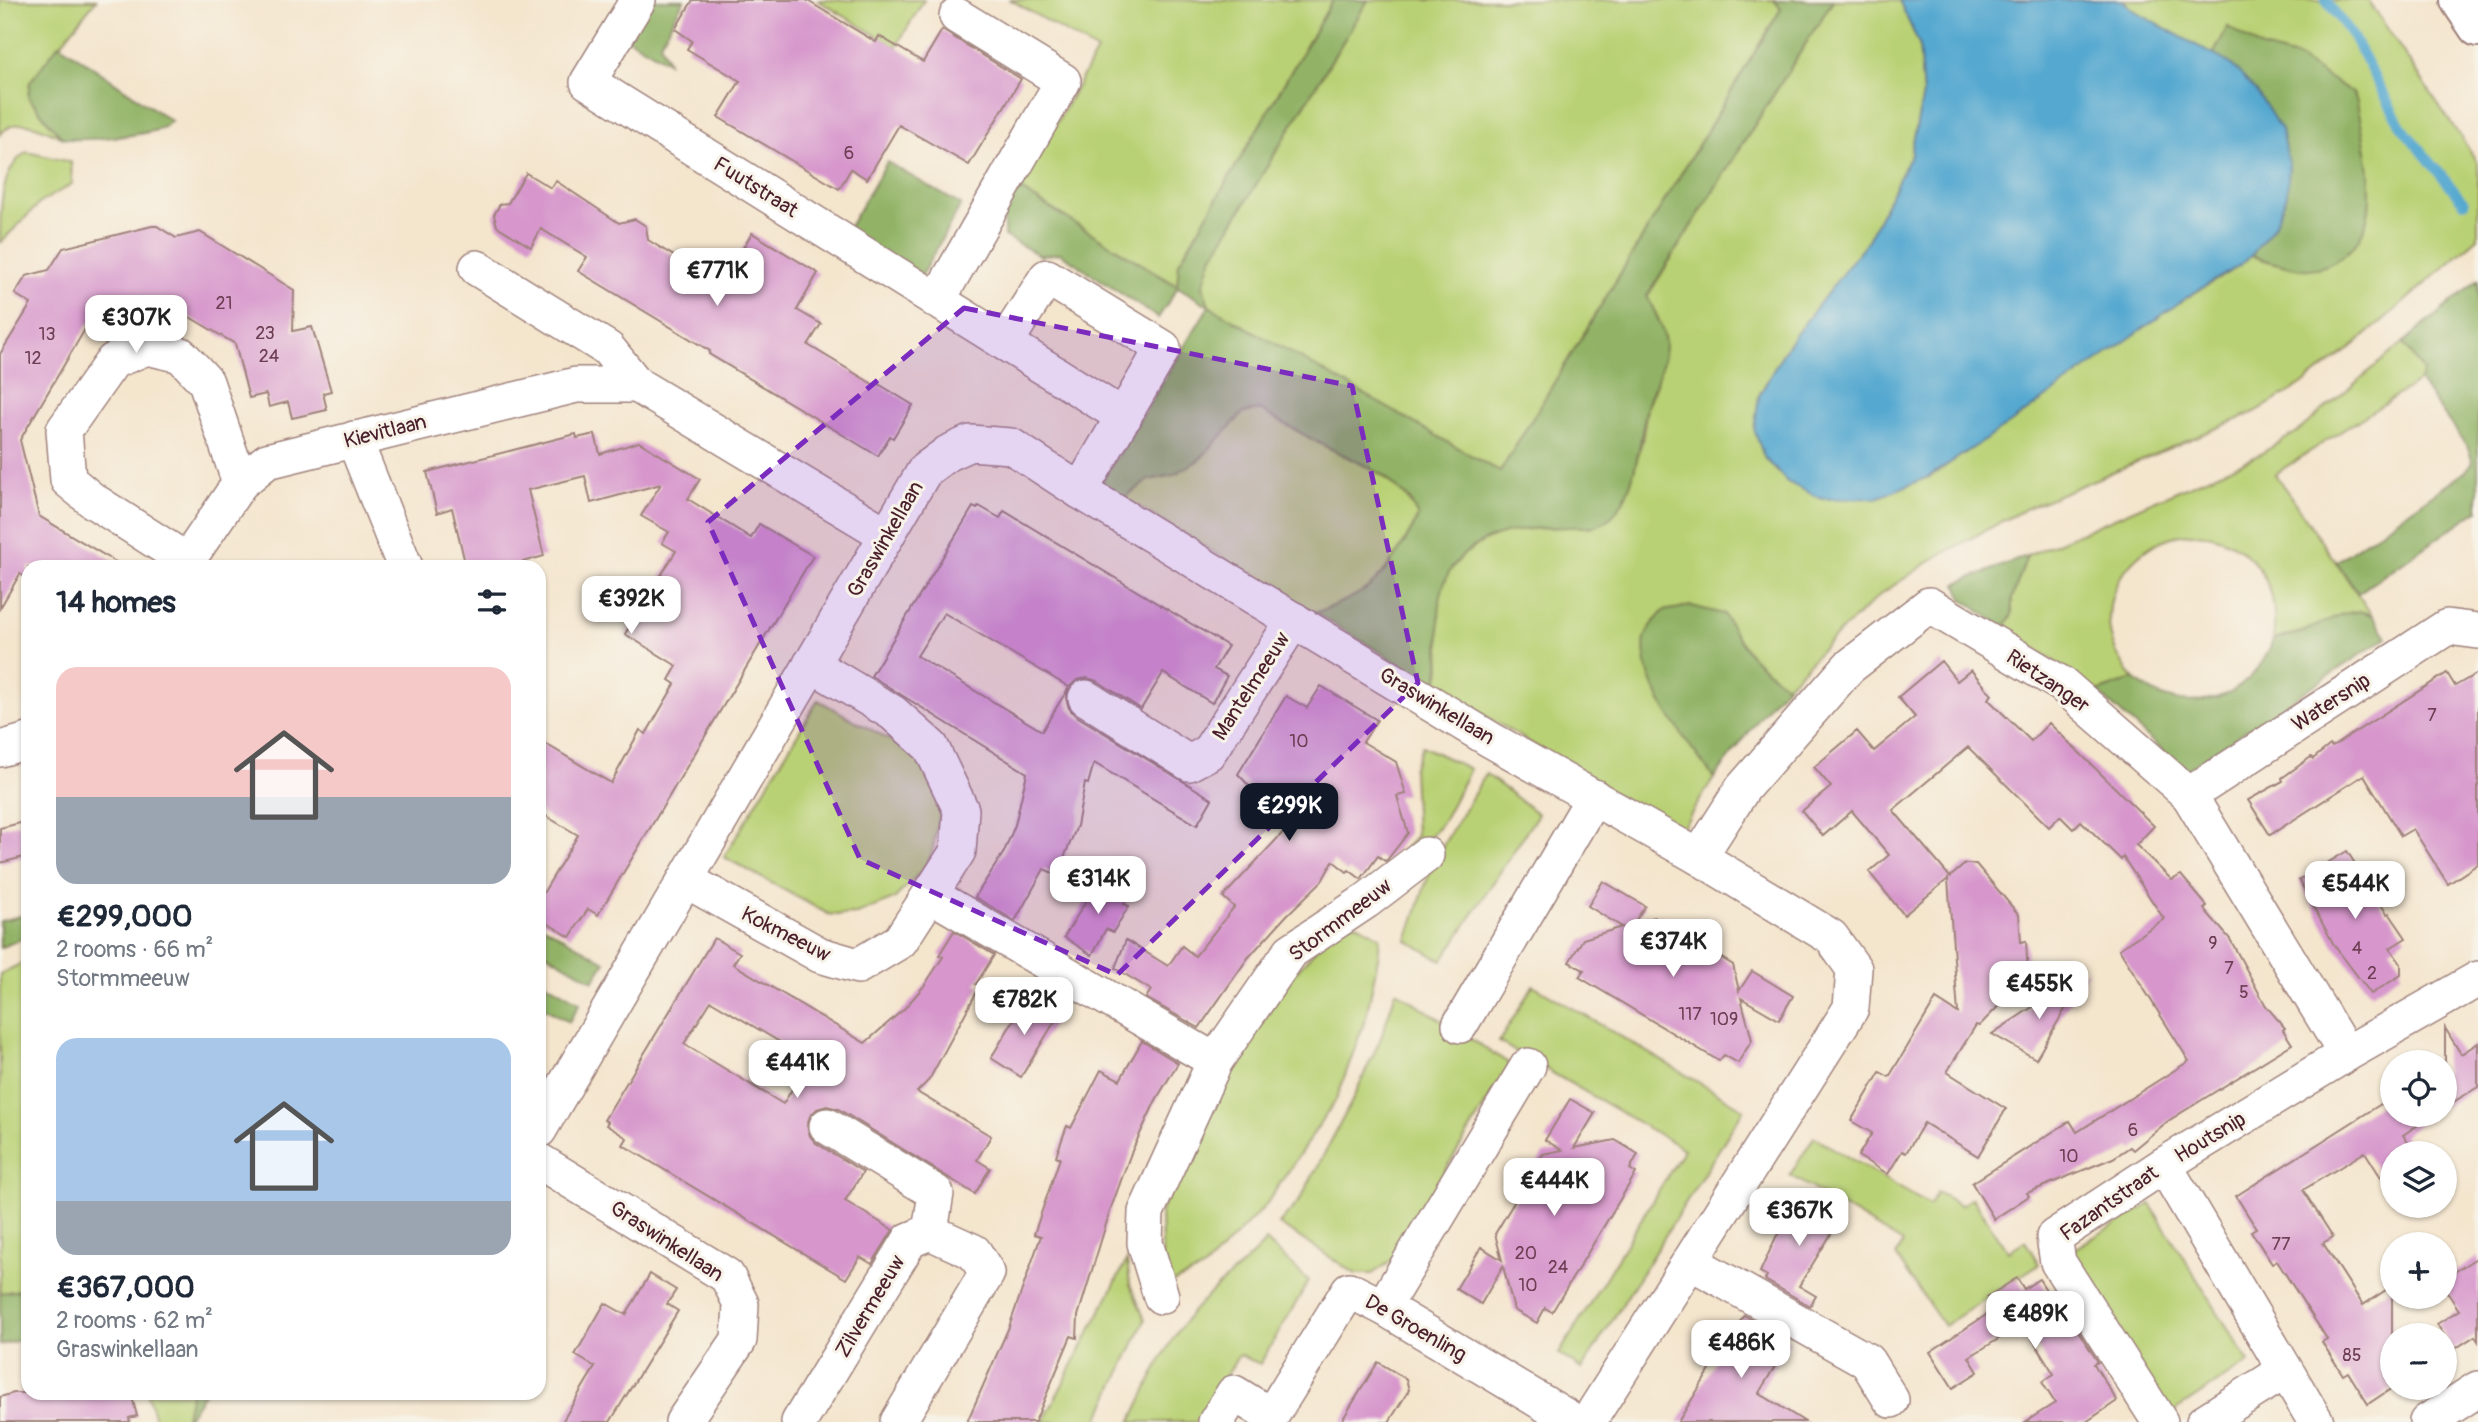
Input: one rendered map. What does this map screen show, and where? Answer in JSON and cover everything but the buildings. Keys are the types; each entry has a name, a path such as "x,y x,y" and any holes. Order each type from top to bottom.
{"main road":[{"path":"2460,0 2478,27"}],"street":[{"name":"Fuutstraat","path":"638,0 588,82 1124,417"},
{"path":"937,301 1063,81 957,16"},
{"path":"477,268 608,349 637,385 887,535"},
{"path":"1005,343 1047,277 1163,348 1080,491"},
{"path":"179,560 92,500 68,480 64,430 113,361 147,347 181,355 206,382 240,483"},
{"name":"Kievitlaan","path":"188,560 240,483 267,461 576,385 637,385"},
{"path":"354,439 402,560"},
{"name":"Graswinkellaan","path":"546,1118 925,470 948,453 971,443 1011,446 1080,491 1491,740 1699,857 1831,937 1854,969 1851,1008 1588,1422"},
{"name":"Rietzanger","path":"1699,857 1743,788 1849,667 1929,605 2063,685 2189,794 2346,1054"},
{"name":"Mantelmeeuw","path":"1086,698 1189,763 1208,753 1294,620"},
{"name":"Watersnip","path":"2189,794 2447,627 2478,631"},
{"name":"Kokmeeuw","path":"686,880 820,955 858,966 900,941 958,851 961,810 931,747 893,713 811,664"},
{"path":"0,748 21,743"},
{"path":"1460,1025 1594,797"},
{"name":"Stormmeeuw","path":"1161,1296 1145,1243 1146,1212 1216,1061 1291,951 1366,901 1426,855"},
{"path":"931,895 1216,1061"},
{"name":"Houtsnip","path":"2316,1422 2164,1165 2346,1054 2478,979"},
{"path":"1384,1307 1528,1066"},
{"path":"827,1126 936,1193 930,1232 974,1252 987,1273 898,1422"},
{"name":"Graswinkellaan","path":"546,1165 727,1276 741,1304 738,1340 683,1422"},
{"name":"Fazantstraat","path":"2160,1422 2059,1262 2054,1237 2164,1165"},
{"name":"Zilvermeeuw","path":"799,1422 910,1240 930,1232"},
{"path":"1691,1262 1867,1361 1891,1400"},
{"name":"De Groenling","path":"1216,1422 1234,1393 1271,1416 1349,1290 1384,1307 1575,1422"},
{"path":"2204,1422 2285,1371"},
{"path":"2427,1422 2478,1389"}],"highlighted area":[{"path":"964,308 1352,386 1418,683 1117,975 860,859 708,522"}],"green space":[{"path":"0,0 96,0 30,83 28,97 61,137 29,124 13,125 0,135"},
{"path":"647,0 684,0 660,43 668,62 625,37"},
{"path":"817,0 924,0 896,47"},
{"path":"1011,0 1333,0 1179,263 1178,286 1019,189 1097,51"},
{"path":"1333,0 1368,0 1211,259 1203,286 1209,306 1178,287 1158,318 1060,253 1041,256 1004,236 1004,215 1019,189 1177,286 1179,263"},
{"path":"1368,0 1774,0 1781,9 1500,472 1209,306 1202,286 1211,259"},
{"path":"1774,0 1833,0 1647,296 1659,320 1665,346 1647,407 1634,473 1621,505 1611,517 1598,525 1511,532 1485,540 1462,556 1450,570 1443,585 1436,686 1315,613 1370,586 1397,554 1418,517 1410,500 1382,474 1260,410 1243,413 1199,460 1173,475 1149,480 1124,498 1100,484 1209,306 1500,472 1781,9"},
{"path":"1833,0 1899,0 1919,44 1923,95 1910,157 1868,240 1787,346 1758,397 1928,478 2180,302 2251,256 2303,269 2296,57 2262,48 2228,27 2213,55 2139,14 2122,0 2368,0 2478,163 2478,238 2352,347 2300,386 2255,412 2025,509 1938,556 1881,594 1787,686 1750,654 1723,614 1681,733 1714,778 1679,833 1436,686 1441,667 1438,599 1447,574 1463,555 1487,539 1510,530 1562,527 1631,482 1647,408 1657,381 1659,320 1647,297"},
{"path":"2228,27 2262,48 2296,57 2353,93 2357,101 2370,184 2366,225 2357,242 2343,256 2329,264 2303,269 2251,256 2274,226 2213,55"},
{"path":"59,44 171,121 163,128 127,136 95,139 61,137 28,97 30,82"},
{"path":"27,152 71,162 72,184 41,202 0,243 3,192 11,168"},
{"path":"887,162 961,205 921,276 847,230"},
{"path":"2478,280 2478,510 2358,593 2336,562 2465,472 2473,462 2467,446 2419,381 2423,370 2403,343"},
{"path":"2403,343 2423,371 2421,380 2275,474 2372,615 2344,614 2301,632 2273,640 2272,597 2259,569 2252,560 2223,540 2192,534 2162,541 2136,558 2118,582 2109,612 2114,645 2134,679 2097,692 2004,628 2012,615 2012,598 2027,556 2255,457 2297,432"},
{"path":"1260,410 1375,471 1399,490 1418,516 1397,553 1377,580 1358,595 1315,613 1124,498 1149,480 1173,474 1199,460 1243,413"},
{"path":"2027,556 2012,598 2012,615 2004,628 1963,599 1957,584"},
{"path":"1691,606 1724,614 1750,654 1787,686 1714,778 1667,712 1649,674 1645,655 1646,635 1663,611"},
{"path":"2360,611 2372,615 2387,637 2183,772 2097,692 2134,679 2153,692 2174,700 2194,702 2214,698 2233,690 2249,678 2263,661 2273,640 2303,632 2342,614"},
{"path":"818,700 922,758 938,793 940,813 932,853 923,870 894,899 857,914 828,914 724,857"},
{"path":"1422,746 1470,769 1443,821 1420,849 1384,876 1416,835 1413,768"},
{"path":"1486,774 1538,814 1442,961 1407,940 1433,862"},
{"path":"21,916 21,939 0,948 0,921"},
{"path":"1356,923 1380,937 1378,958 1366,1017 1337,1098 1265,1206 1203,1269 1163,1287 1161,1211 1231,1067 1293,975 1338,924"},
{"path":"546,927 605,962 593,981 546,953"},
{"path":"21,964 21,1290 0,1293 0,974"},
{"path":"546,983 580,1003 569,1022 546,1009"},
{"path":"1533,985 1744,1109 1582,1369 1559,1354 1684,1149 1499,1042"},
{"path":"1396,991 1510,1064 1390,1262 1372,1274 1356,1274 1279,1224 1300,1200 1351,1103 1381,1038"},
{"path":"1814,1137 1929,1205 1937,1192 1961,1205 1972,1198 2008,1251 2025,1241 2039,1264 1944,1326 1896,1256 1903,1243 1790,1175"},
{"path":"2150,1204 2249,1362 2168,1415 2070,1262 2074,1249"},
{"path":"1266,1241 1309,1281 1260,1364 1239,1355 1197,1422 1131,1422 1179,1329 1207,1297"},
{"path":"1127,1260 1130,1284 1145,1320 1097,1422 1043,1422"},
{"path":"21,1290 21,1340 0,1345 0,1293"},
{"path":"149,1400 190,1400 185,1422 156,1422"},
{"path":"190,1400 199,1400 185,1422"}],"water":[{"path":"1899,0 2122,0 2139,14 2231,64 2258,93 2281,130 2289,166 2287,195 2274,226 2251,256 2187,297 2008,425 1928,477 1877,498 1822,499 1787,482 1764,457 1754,429 1759,396 1787,346 1868,240 1910,157 1923,95 1919,44"}],"waterway":[{"path":"2326,0 2353,37 2401,126 2464,203"}]}
